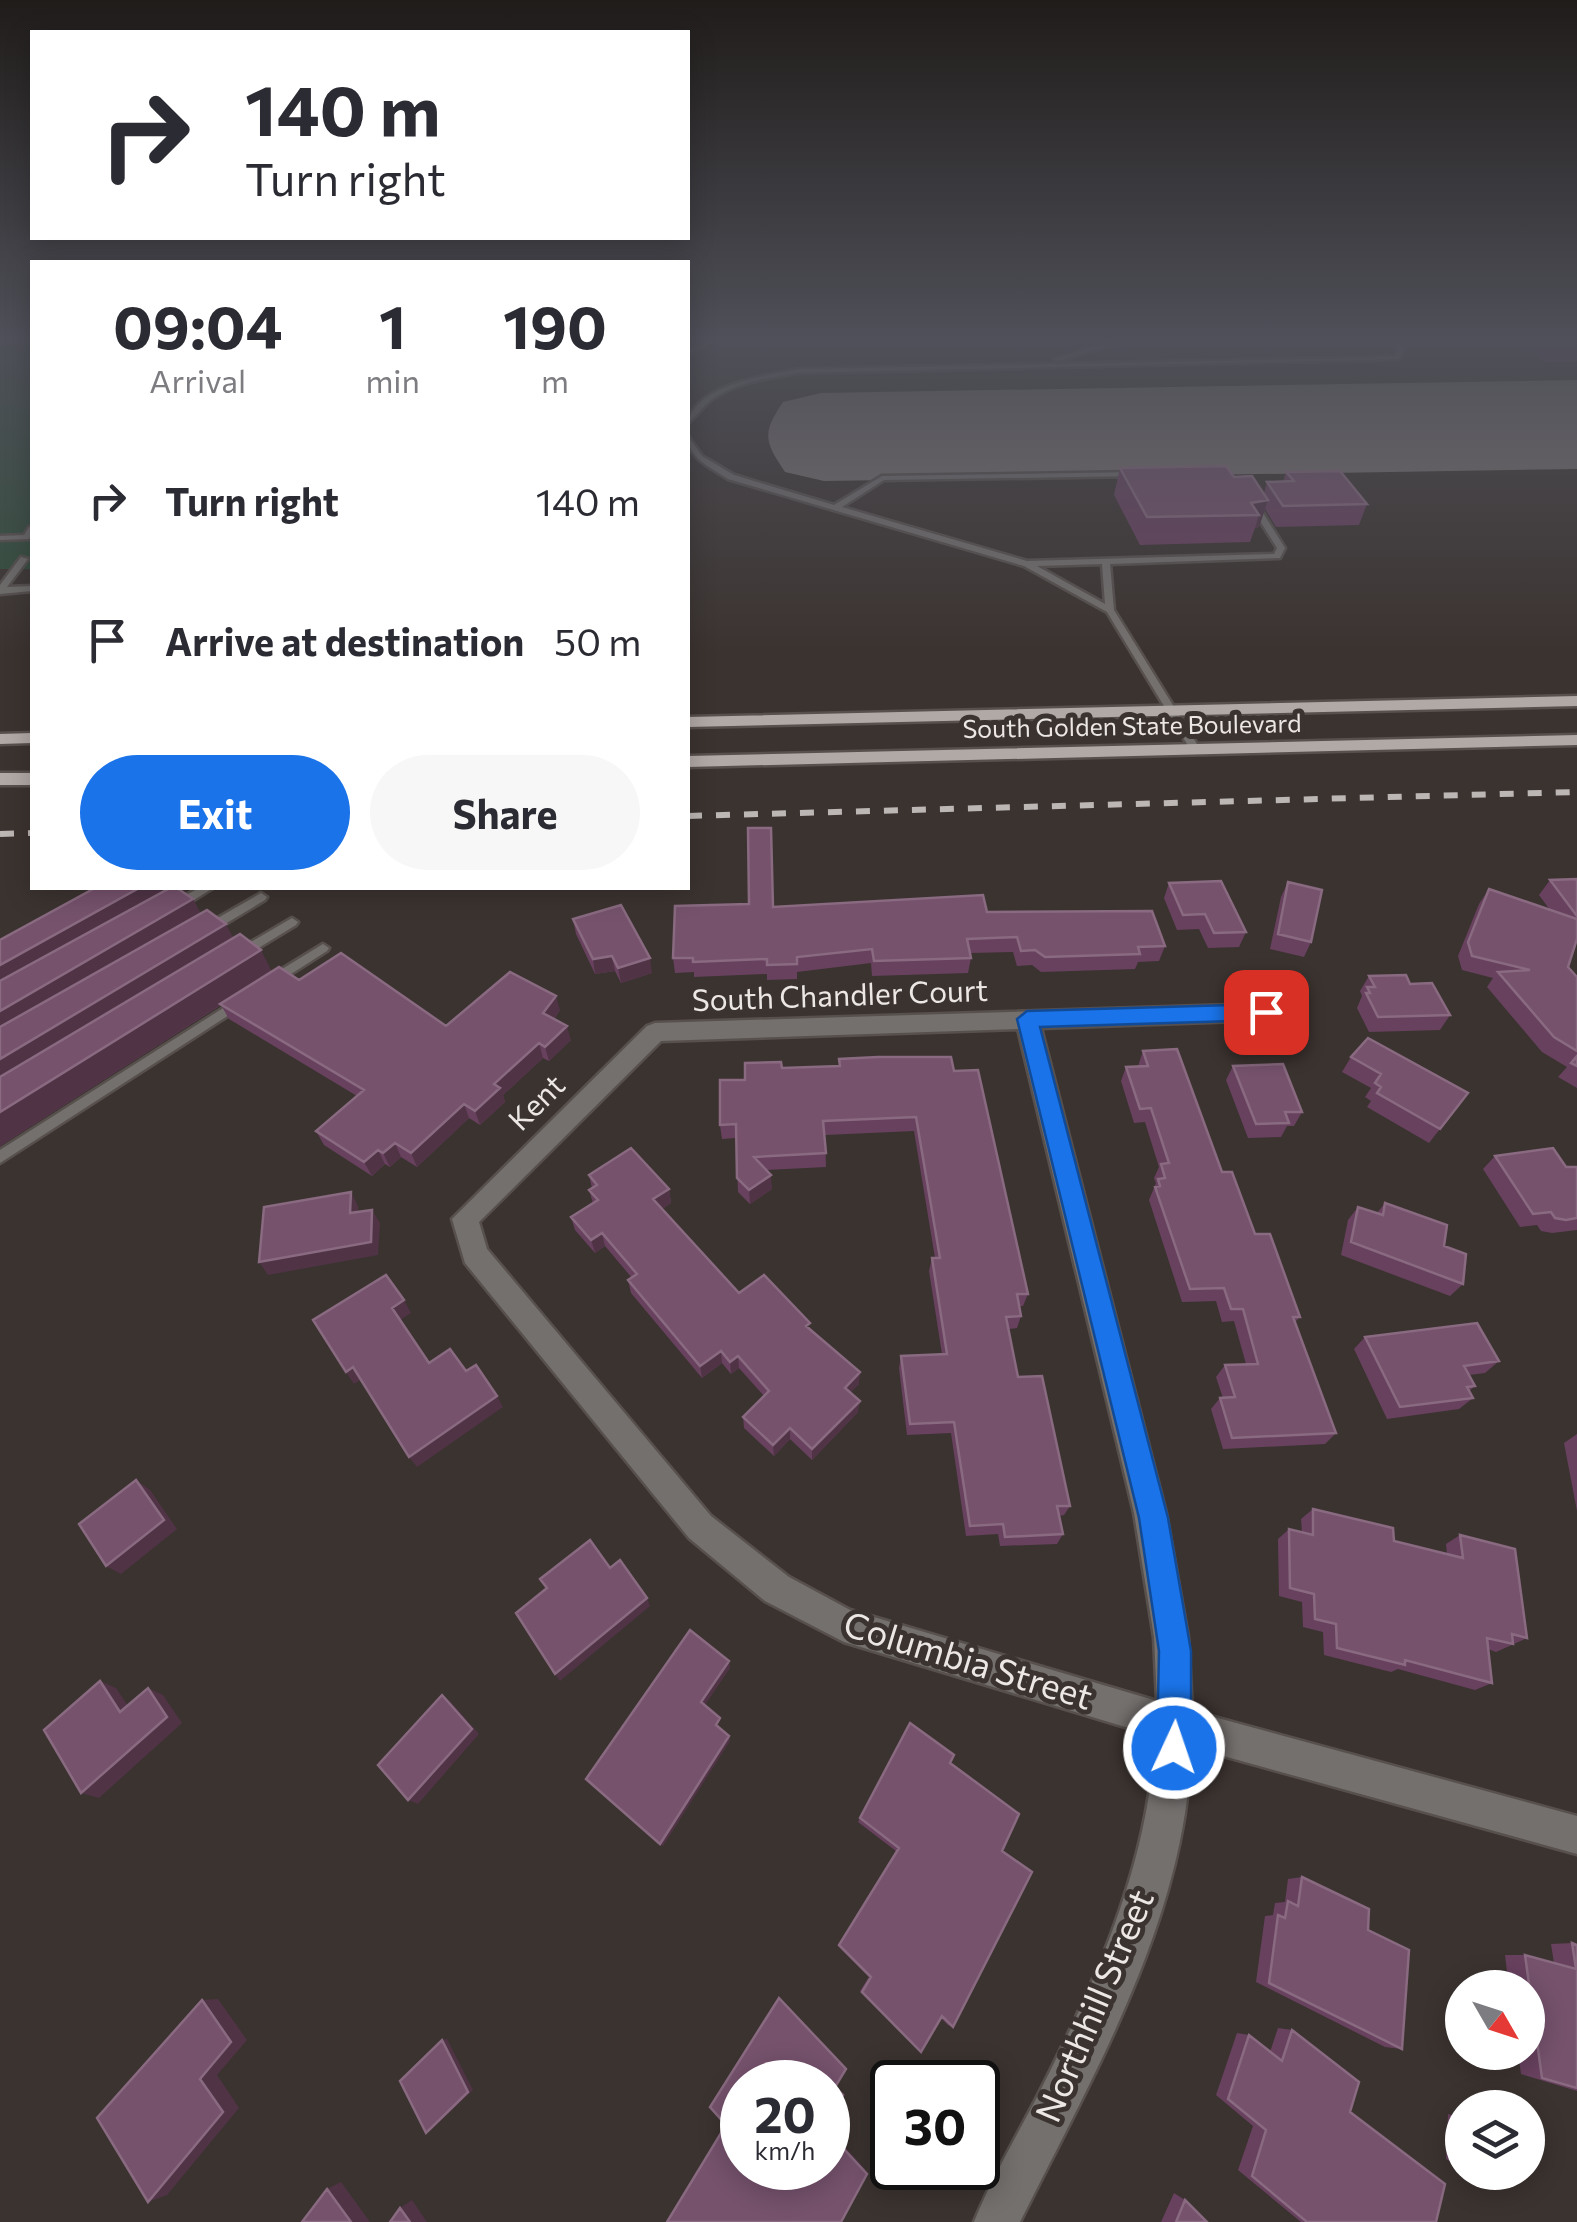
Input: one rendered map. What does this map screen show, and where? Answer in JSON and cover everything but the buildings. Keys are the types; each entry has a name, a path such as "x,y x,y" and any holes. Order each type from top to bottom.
{"main road":[{"name":"South Golden State Boulevard","path":"690,722 1577,701"},
{"path":"0,739 30,738"},
{"name":"South Golden State Boulevard","path":"690,762 1577,740"},
{"path":"0,780 30,778"}],"street":[{"name":"South Chandler Court","path":"655,1032 1266,1012"},
{"name":"Northhill Street","path":"996,2222 1132,1938 1163,1824 1177,1726 1171,1616 1153,1518 1027,1019"},
{"name":"Kent","path":"465,1219 655,1032"},
{"name":"Columbia Street","path":"465,1219 475,1256 639,1455 700,1527 778,1589 844,1625 1177,1726 1577,1834"}],"lane":[{"path":"693,446 700,457 731,477 1028,564 1110,610 1175,710 1195,749"},
{"path":"835,508 882,478 1152,473"},
{"path":"1028,564 1277,556 1281,548 1250,499"},
{"path":"0,538 26,537 30,532"},
{"path":"0,591 24,559"},
{"path":"1106,560 1110,610"},
{"path":"0,591 30,589"},
{"path":"155,918 204,890"},
{"path":"196,936 261,897"},
{"path":"227,962 292,922"},
{"path":"0,1158 324,948"}],"green space":[{"path":"0,446 30,446 30,569 0,569"}],"runway":[{"path":"824,446 969,446"}],"railway":[{"path":"690,816 1577,792"},
{"path":"0,834 30,833"}],"route":[{"path":"1174,1748 1175,1651 1153,1518 1027,1019 1266,1012"}]}
